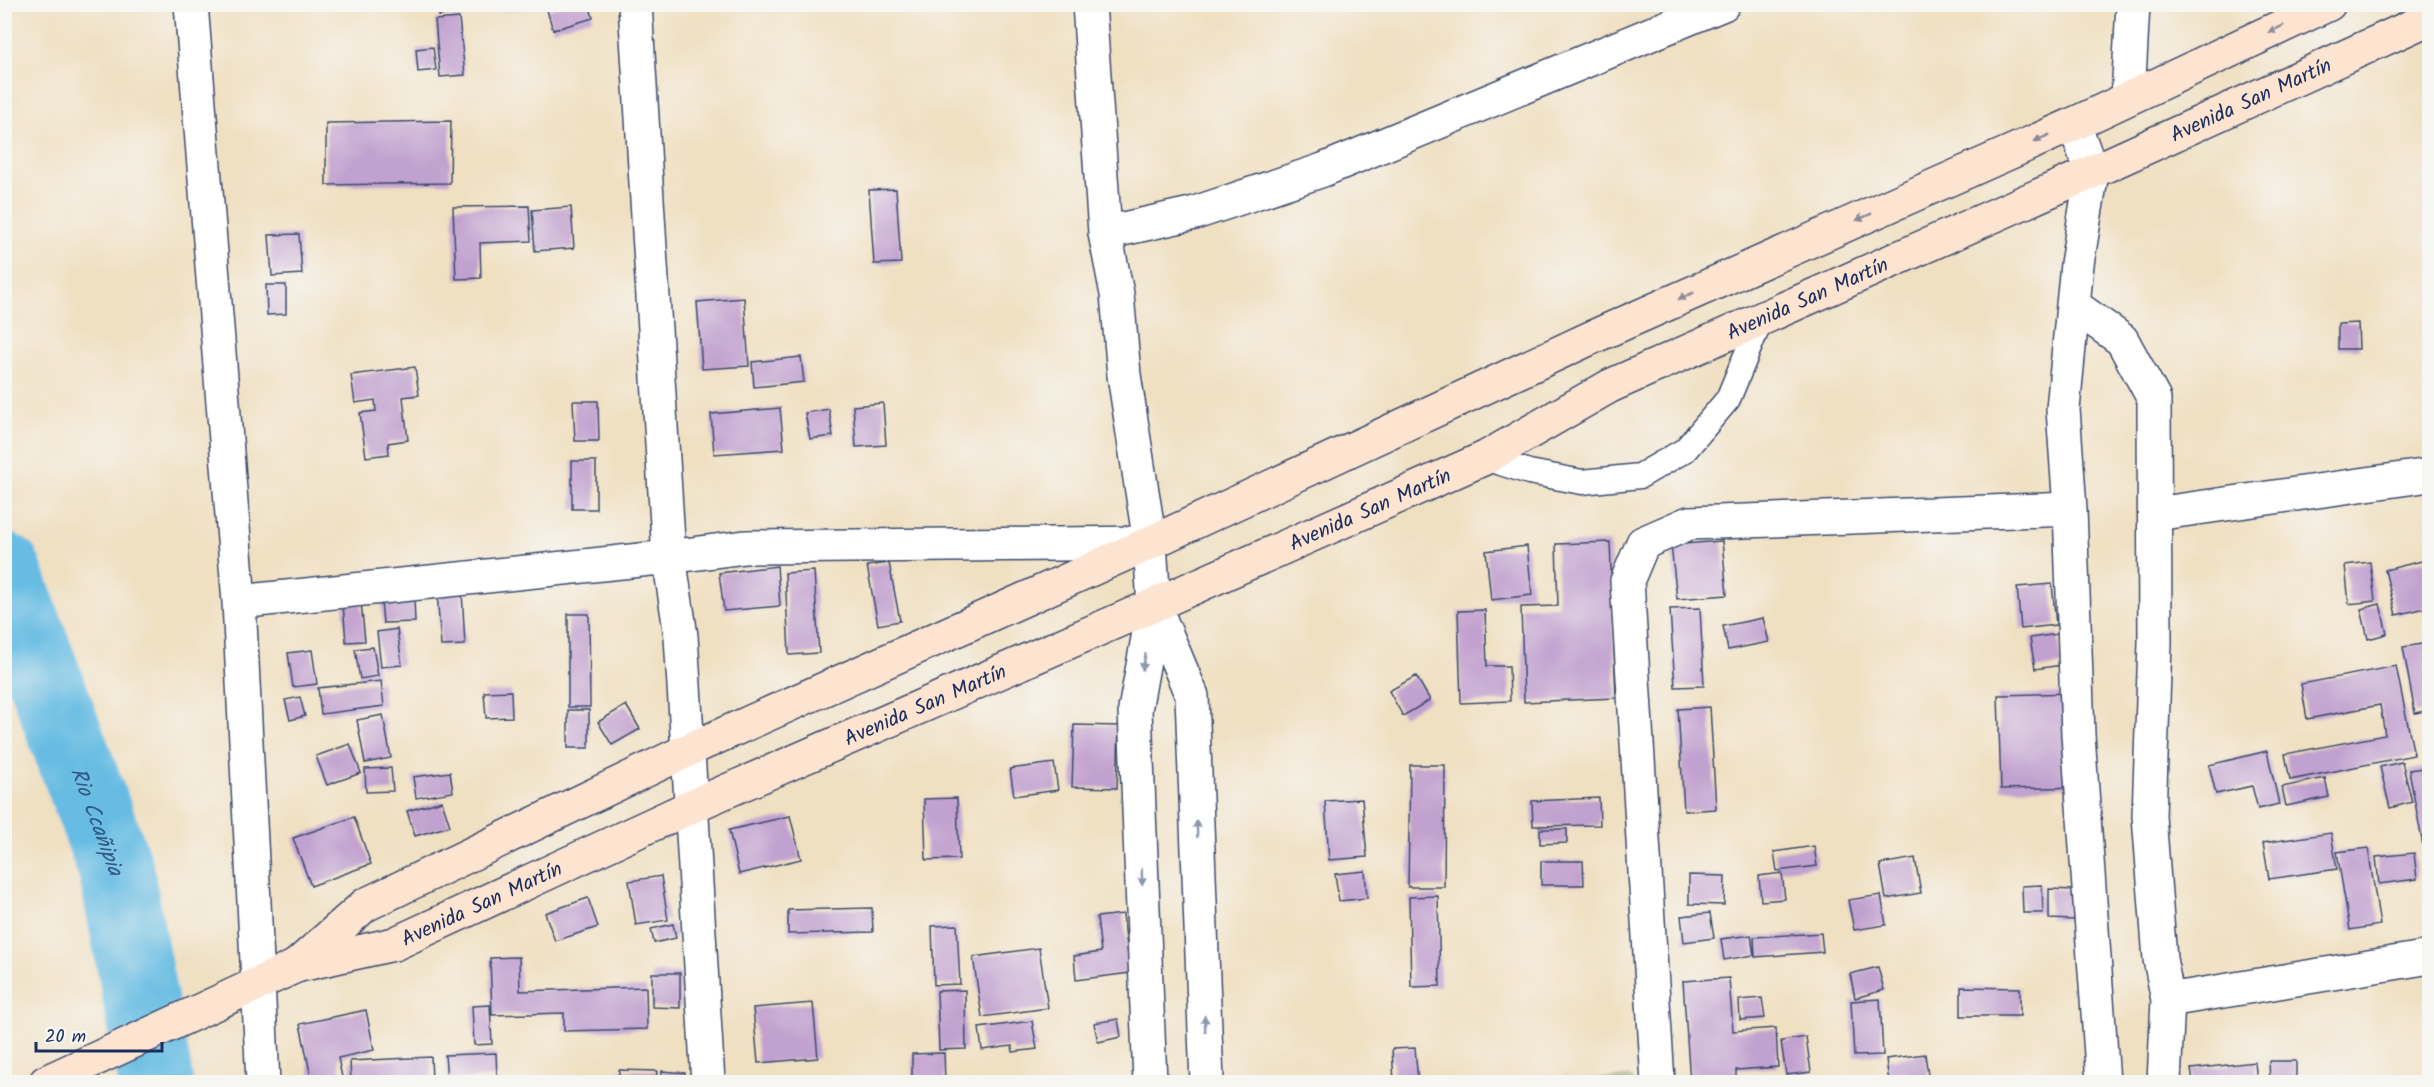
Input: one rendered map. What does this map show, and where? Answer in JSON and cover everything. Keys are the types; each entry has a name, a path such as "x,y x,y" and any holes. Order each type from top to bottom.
{"main road":[{"name":"Avenida San Martín","path":"46,1083 296,966 365,905 686,751 1150,543 1595,336 2074,124 2330,4"},
{"name":"Avenida San Martín","path":"296,966 394,944 690,807 1485,458 1610,386 2092,172 2430,18"},
{"path":"1595,336 1610,386"}],"street":[{"path":"191,4 239,602 263,1083"},
{"path":"635,4 669,557 681,636 686,751 708,1083"},
{"path":"1089,4 1105,232 1117,294 1124,375 1150,543 1154,605 1135,710 1150,1083"},
{"path":"1105,232 1195,213 1323,170 1723,4"},
{"path":"2128,98 2133,4"},
{"path":"2074,124 2092,172 2077,264 2063,409 2070,509 2078,735 2103,1083"},
{"path":"2073,306 2122,340 2154,399 2156,643 2148,816 2160,959 2168,1000 2164,1083"},
{"path":"2155,514 2430,475"},
{"path":"1658,1083 1627,581 1643,543 1689,523 2070,509"},
{"path":"239,602 745,547 1150,543"},
{"path":"1154,605 1192,696 1207,1083"},
{"path":"2168,1000 2430,957"}],"lane":[{"path":"1485,458 1529,472 1582,482 1640,476 1685,450 1728,399 1761,319"}],"green space":[{"path":"1631,1078 1632,1082 1515,1082"}],"building":[{"path":"437,4 471,4 472,9 439,16"},
{"path":"500,4 549,4 549,6 500,11"},
{"path":"565,4 589,4 593,18 553,30 547,10"},
{"path":"459,18 465,75 440,77 435,20"},
{"path":"433,47 436,70 418,72 416,49"},
{"path":"451,121 450,183 326,185 326,123"},
{"path":"896,189 901,263 874,264 869,190"},
{"path":"529,206 531,241 480,243 481,278 456,279 453,207"},
{"path":"571,207 574,248 535,251 532,210"},
{"path":"299,234 302,274 272,276 269,235"},
{"path":"266,285 286,285 286,314 267,315"},
{"path":"744,298 749,366 702,369 697,302"},
{"path":"2358,323 2359,349 2338,349 2338,324"},
{"path":"801,357 804,382 754,387 752,362"},
{"path":"415,367 419,395 403,397 408,440 388,443 389,454 366,457 360,413 376,411 375,400 355,403 351,375"},
{"path":"573,401 598,401 599,441 575,441"},
{"path":"883,403 886,445 856,447 853,406"},
{"path":"780,408 784,449 714,454 711,414"},
{"path":"829,409 833,436 810,439 805,413"},
{"path":"572,461 596,461 596,509 572,509"},
{"path":"1722,541 1727,595 1677,599 1671,545"},
{"path":"1610,542 1616,698 1524,702 1521,607 1558,606 1556,544"},
{"path":"1527,546 1532,595 1491,600 1486,551"},
{"path":"2430,559 2430,607 2396,615 2385,570"},
{"path":"2370,562 2375,601 2349,604 2345,565"},
{"path":"889,563 900,621 878,625 867,566"},
{"path":"777,566 780,606 724,611 719,573"},
{"path":"814,571 819,653 789,655 785,573"},
{"path":"2052,584 2056,625 2021,629 2017,587"},
{"path":"462,591 465,645 441,646 437,592"},
{"path":"414,599 415,622 383,623 381,601"},
{"path":"361,602 365,641 346,642 343,604"},
{"path":"2380,604 2387,634 2368,639 2361,609"},
{"path":"1700,608 1704,686 1675,687 1670,609"},
{"path":"1485,610 1487,666 1509,666 1510,701 1461,703 1458,611"},
{"path":"568,614 589,614 590,707 568,707"},
{"path":"1763,618 1769,642 1728,650 1723,626"},
{"path":"397,629 402,665 381,667 377,632"},
{"path":"2058,634 2062,665 2035,669 2030,638"},
{"path":"2428,643 2430,710 2415,713 2403,647"},
{"path":"373,647 378,676 360,679 355,649"},
{"path":"312,650 317,684 293,687 288,653"},
{"path":"2396,666 2414,755 2290,780 2285,754 2385,735 2380,705 2307,719 2301,684"},
{"path":"1416,676 1430,700 1403,716 1389,691"},
{"path":"381,681 384,706 321,714 318,688"},
{"path":"511,691 512,717 486,718 484,692"},
{"path":"2076,693 2079,787 2001,789 1998,695"},
{"path":"300,697 305,716 290,720 285,700"},
{"path":"626,705 640,729 612,745 598,722"},
{"path":"1710,707 1716,809 1684,811 1678,709"},
{"path":"568,710 589,710 589,748 568,748"},
{"path":"383,715 391,758 365,763 357,720"},
{"path":"1074,725 1119,726 1117,788 1072,787"},
{"path":"350,744 361,773 327,785 316,756"},
{"path":"2267,751 2279,804 2258,809 2252,786 2216,794 2209,765"},
{"path":"2402,762 2412,802 2390,808 2380,767"},
{"path":"1054,763 1058,790 1014,796 1010,769"},
{"path":"1410,765 1445,765 1444,887 1408,887"},
{"path":"2430,767 2430,873 2428,873 2409,770"},
{"path":"391,768 393,791 366,792 365,769"},
{"path":"450,772 453,792 416,798 413,777"},
{"path":"2325,778 2329,797 2286,806 2282,787"},
{"path":"957,798 959,859 926,860 924,799"},
{"path":"1599,798 1600,825 1533,826 1532,801"},
{"path":"1362,799 1367,857 1329,860 1325,801"},
{"path":"442,801 450,826 415,836 407,811"},
{"path":"790,816 801,859 739,874 729,830"},
{"path":"354,817 371,864 311,886 293,838"},
{"path":"1540,829 1567,829 1567,843 1540,844"},
{"path":"2331,833 2337,869 2269,879 2263,843"},
{"path":"1814,846 1817,866 1777,871 1774,852"},
{"path":"2368,848 2380,925 2350,930 2337,852"},
{"path":"2414,853 2417,879 2379,884 2376,857"},
{"path":"1915,858 1921,893 1886,899 1880,864"},
{"path":"1541,861 1583,861 1584,885 1541,885"},
{"path":"1365,871 1367,898 1339,901 1335,874"},
{"path":"1782,873 1785,899 1761,901 1759,876"},
{"path":"1689,875 1725,876 1724,905 1689,904"},
{"path":"661,876 668,920 636,925 629,881"},
{"path":"2042,885 2043,913 2023,913 2022,886"},
{"path":"2049,889 2075,890 2074,920 2049,919"},
{"path":"1881,895 1886,925 1854,930 1848,900"},
{"path":"1438,896 1440,986 1411,987 1409,897"},
{"path":"588,898 598,927 555,941 545,913"},
{"path":"872,908 873,932 788,934 788,910"},
{"path":"1710,913 1714,938 1684,942 1681,916"},
{"path":"1123,914 1130,973 1076,980 1074,956 1101,952 1097,917"},
{"path":"673,924 676,938 654,943 651,929"},
{"path":"957,925 960,984 934,985 932,926"},
{"path":"1821,933 1823,952 1755,957 1754,937"},
{"path":"1751,935 1754,955 1724,960 1721,939"},
{"path":"1039,948 1048,1008 982,1017 973,957"},
{"path":"519,957 520,991 646,987 647,1029 564,1031 564,1013 492,1015 490,958"},
{"path":"1878,967 1884,990 1855,998 1850,974"},
{"path":"652,973 680,973 680,1008 652,1007"},
{"path":"1729,978 1733,1031 1776,1028 1778,1067 1736,1070 1736,1082 1690,1082 1683,981"},
{"path":"1961,987 2020,988 2020,1016 1961,1016"},
{"path":"965,990 966,1049 939,1050 937,991"},
{"path":"1762,998 1765,1018 1740,1020 1739,1000"},
{"path":"1880,999 1883,1055 1854,1056 1851,1001"},
{"path":"813,1003 818,1058 758,1063 753,1008"},
{"path":"490,1005 492,1044 474,1045 472,1006"},
{"path":"366,1010 374,1050 338,1058 343,1082 312,1082 300,1024"},
{"path":"1118,1019 1121,1037 1098,1042 1094,1023"},
{"path":"1032,1021 1037,1049 1013,1052 1012,1046 982,1050 979,1028"},
{"path":"1806,1037 1811,1072 1786,1075 1781,1041"},
{"path":"1415,1048 1418,1082 1394,1082 1392,1049"},
{"path":"496,1053 497,1077 447,1080 445,1055"},
{"path":"944,1053 945,1082 912,1082 912,1054"},
{"path":"1925,1054 1929,1082 1889,1082 1886,1059"},
{"path":"431,1057 432,1081 351,1082 350,1061"},
{"path":"2269,1061 2296,1061 2296,1082 2270,1082"},
{"path":"2255,1062 2257,1082 2193,1082 2191,1069"},
{"path":"619,1070 657,1071 656,1082 619,1082"},
{"path":"662,1071 685,1073 684,1082 661,1082"},
{"path":"1569,1076 1569,1082 1510,1082 1510,1081"},
{"path":"2062,1078 2063,1082 2038,1082 2038,1081"}],"waterway":[{"name":"Rio Ccañipia","path":"4,570 116,870 156,1082"}]}
